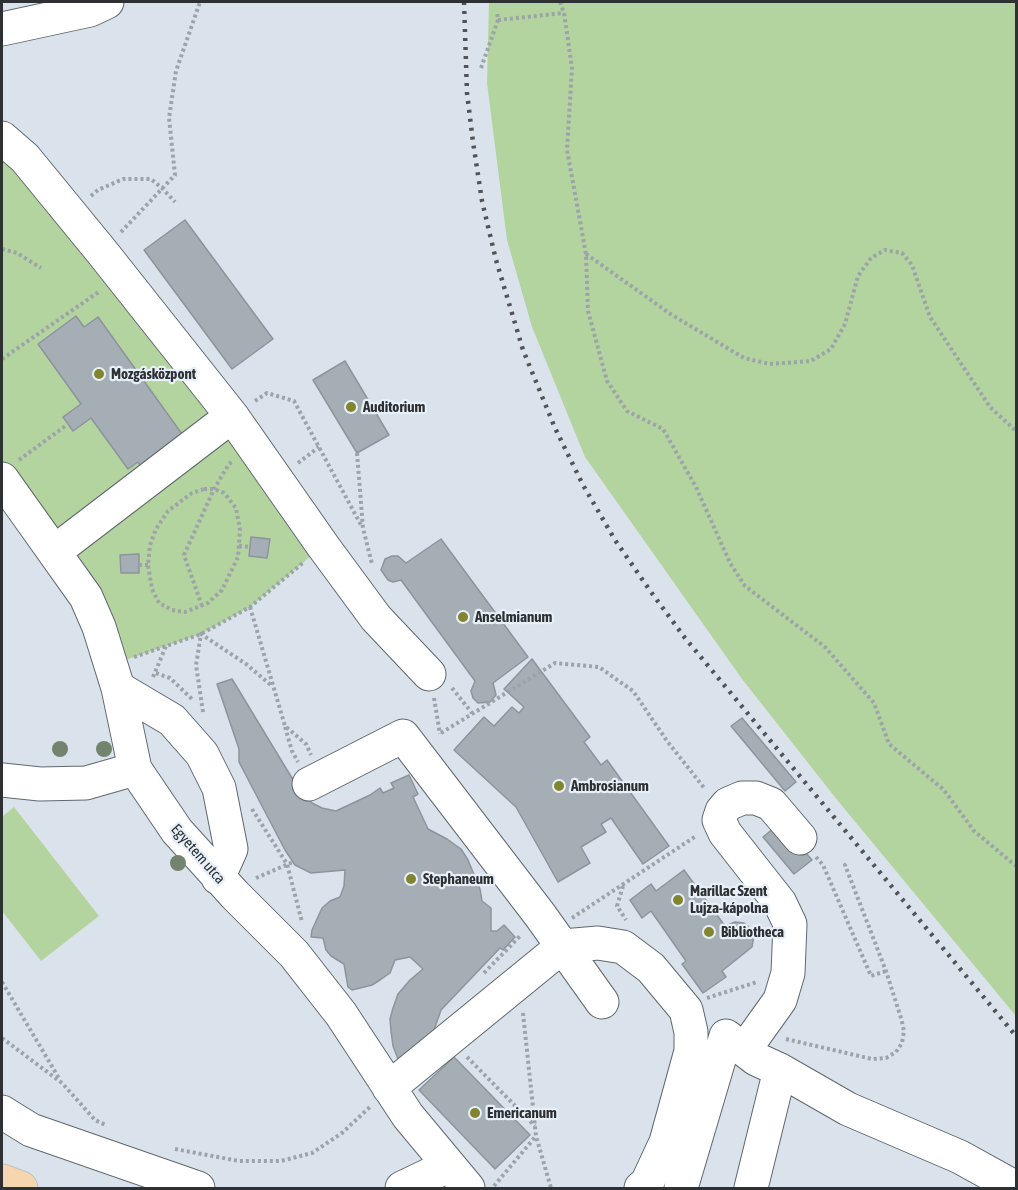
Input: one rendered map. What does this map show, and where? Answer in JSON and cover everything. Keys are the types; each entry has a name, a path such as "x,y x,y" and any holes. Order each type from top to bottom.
{"main road":[{"path":"2,1181 21,1188"}],"street":[{"path":"2,29 90,10 106,2"},
{"path":"2,138 25,158 232,416 322,546 376,618 429,674"},
{"path":"54,552 232,416"},
{"name":"Egyetem utca","path":"6,472 54,552 86,597 122,684 135,769 177,831 226,887 294,954 341,1014 408,1116 458,1177"},
{"path":"122,684 172,720 202,754 219,788 231,849 226,887"},
{"path":"313,782 403,736 429,743 557,939 602,1002"},
{"path":"2,780 40,784 86,783 135,769"},
{"path":"751,1188 760,1059 788,973 790,924 780,903 725,833 721,816 728,804 742,798 756,798 771,804 800,838"},
{"path":"389,1088 519,982 557,939"},
{"path":"557,939 623,947 651,968 686,1010 691,1032 691,1051 666,1142 641,1188"},
{"path":"681,1188 726,1036 760,1059 848,1109 960,1157 1016,1188"},
{"path":"2,1112 31,1130 198,1188"},
{"path":"402,1188 458,1177"}],"path":[{"path":"2,359 111,265 162,188 175,175 169,118 176,71 200,2"},
{"path":"560,2 564,13 572,68 567,150 586,254 588,311 607,381 627,411 663,429 696,487 730,563 745,586 825,647 874,703 889,744 944,790 975,831 1017,867"},
{"path":"482,68 498,20 497,11"},
{"path":"498,20 564,13"},
{"path":"70,214 98,190 123,179 151,179 175,202"},
{"path":"2,249 17,253 41,268"},
{"path":"586,254 672,315 744,358 771,364 811,361 831,349 845,324 858,276 872,258 885,250 902,253 912,265 930,317 990,407 1017,431"},
{"path":"232,416 267,393 294,401 363,528"},
{"path":"6,472 68,424"},
{"path":"202,606 184,555 214,489 229,464 254,448"},
{"path":"357,453 363,528 374,574"},
{"path":"214,489 224,493 236,508 239,519 239,546 235,567 222,590 202,606 185,612 172,610 159,603 152,589 148,565 150,545 168,511 192,493 214,489"},
{"path":"239,546 250,547"},
{"path":"122,684 166,646 201,634 250,607 322,546"},
{"path":"139,565 148,565"},
{"path":"250,607 292,751 313,782"},
{"path":"201,634 246,664 272,686"},
{"path":"156,673 166,646"},
{"path":"429,743 472,713 555,663 599,668 633,692 721,816 557,939"},
{"path":"429,743 429,674 435,668 472,713"},
{"path":"122,684 156,673 170,678 201,710"},
{"path":"285,726 306,744 316,765 313,782"},
{"path":"800,838 823,865 871,975 886,971"},
{"path":"226,887 258,877 293,861"},
{"path":"760,1059 772,1036 873,1059 886,1058 896,1052 902,1043 904,1031 886,971 845,865 848,863"},
{"path":"686,1010 704,999 788,973"},
{"path":"2,982 62,1083 95,1120 111,1128"},
{"path":"519,982 536,1136 551,1188"},
{"path":"2,1038 62,1083"},
{"path":"172,1149 239,1161 281,1161 312,1153 342,1133 389,1088"},
{"path":"492,1188 536,1136"}],"green space":[{"path":"489,2 1016,2 1016,1016 838,801 742,679 585,457 532,327 507,240 487,83"},
{"path":"2,138 323,546 250,607 201,634 111,665 2,479"},
{"path":"14,807 99,916 41,961 2,911 2,817"}],"building":[{"path":"185,220 273,339 232,369 144,250"},
{"name":"Mozgásközpont","path":"76,316 84,327 98,317 187,441 145,472 138,462 128,469 91,418 73,431 63,417 81,404 38,344"},
{"name":"Auditorium","path":"345,361 389,435 357,453 313,380"},
{"path":"251,537 270,539 267,558 249,556"},
{"name":"Anselmianum","path":"441,539 528,657 493,683 496,695 490,702 478,703 473,698 471,691 475,681 401,580 393,582 388,580 381,570 385,559 398,556 406,563"},
{"path":"139,554 139,573 121,573 120,555"},
{"name":"Ambrosianum","path":"532,659 590,737 584,742 601,765 607,760 669,846 643,864 611,818 601,824 606,832 581,847 590,863 558,882 516,807 454,750 484,717 494,726 512,707 519,713 524,707 504,689"},
{"name":"Stephaneum","path":"232,679 298,788 312,803 336,811 380,788 383,793 394,788 391,783 409,775 418,794 413,797 428,829 461,849 468,860 480,889 482,901 491,908 491,931 497,931 504,925 515,937 503,950 500,948 441,1010 434,1030 401,1067 393,1046 390,1019 398,994 423,969 410,957 395,960 390,973 380,980 372,985 352,990 348,987 344,964 326,950 323,938 311,937 322,908 330,901 340,897 344,886 345,870 311,873 295,865 285,850 239,762 239,749 217,684"},
{"path":"742,718 796,782 785,791 731,726"},
{"path":"780,823 812,860 794,874 763,837"},
{"name":"Bibliotheca","path":"684,870 725,926 735,922 744,923 754,935 752,947 722,971 726,977 703,993 682,964 686,961 651,911 642,918 630,900 651,884 656,891"},
{"name":"Emericanum","path":"454,1057 530,1135 495,1169 419,1090"}],"railway":[{"path":"464,2 467,93 473,142 482,201 496,260 523,350 555,428 583,485 615,540 685,638 1016,1036"}],"place":[{"name":"Mozgásközpont","path":"99,374"},
{"name":"Auditorium","path":"351,407"},
{"name":"Anselmianum","path":"463,617"},
{"name":"Ambrosianum","path":"559,786"},
{"name":"Stephaneum","path":"411,879"},
{"name":"Marillac Szent Lujza-kápolna","path":"678,900"},
{"name":"Bibliotheca","path":"709,932"},
{"name":"Emericanum","path":"475,1113"}]}
